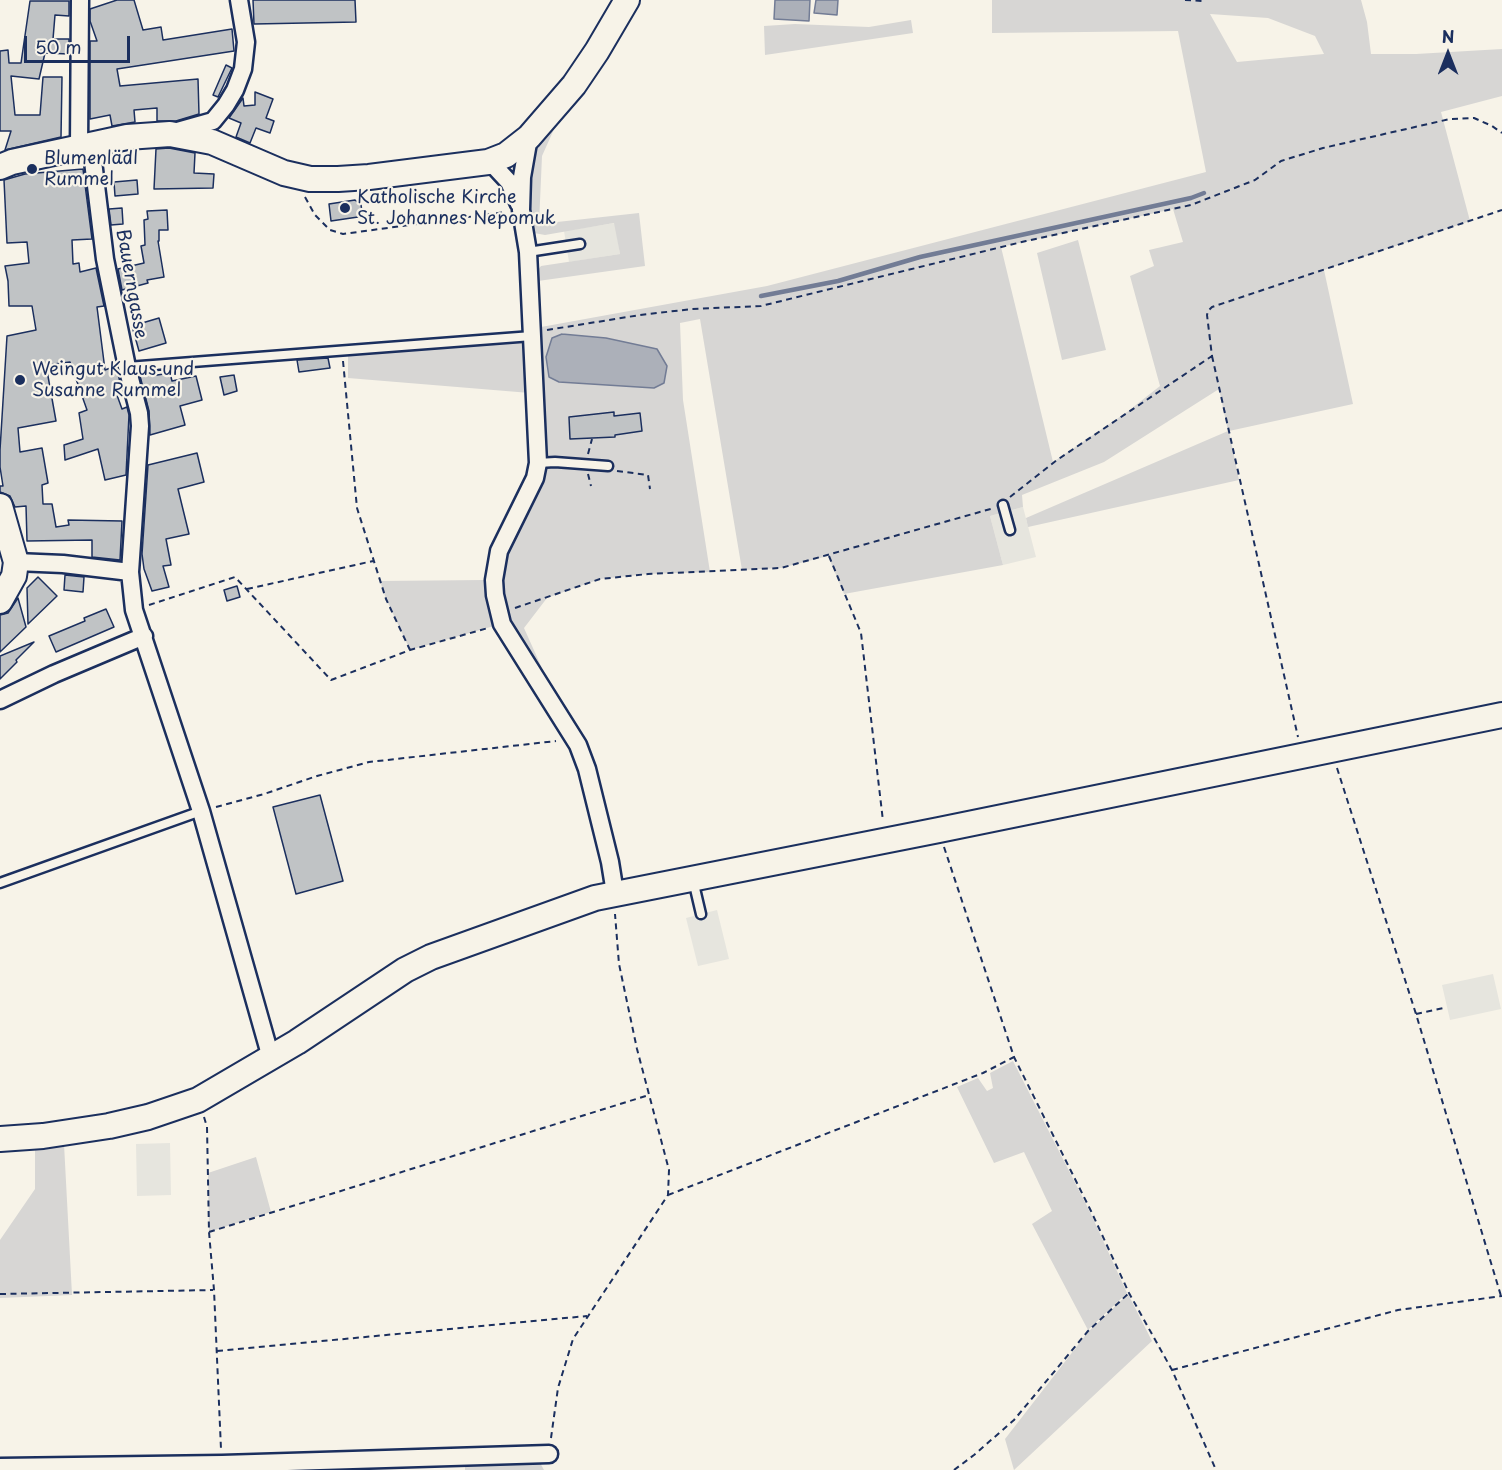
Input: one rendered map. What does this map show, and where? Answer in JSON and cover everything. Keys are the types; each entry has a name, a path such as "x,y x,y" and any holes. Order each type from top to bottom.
{"street":[{"name":"Bauerngasse","path":"80,0 78,125 85,147 105,259 127,367 139,413 130,572 134,610 201,811 270,1058"},
{"path":"1,164 127,137 170,134 213,121 235,90 243,69 246,42 239,0"},
{"path":"170,134 212,142 276,170 310,179 339,180 488,162 506,155 529,136 574,85 627,0"},
{"path":"521,210 522,177 529,136"},
{"path":"488,162 515,191 521,210 528,252 538,463 535,478 499,551 494,580 500,619 572,735 587,769 610,862 615,893"},
{"path":"0,506 16,562 14,576 0,601"},
{"path":"16,562 63,564 130,572"},
{"path":"0,700 54,674 146,642"},
{"path":"0,1139 43,1136 110,1126 148,1117 198,1100 270,1058 379,986 431,957 567,907 615,893 939,830 1331,748 1502,715"},
{"path":"0,1467 222,1464 549,1454"}],"lane":[{"path":"528,252 580,244"},
{"path":"127,367 532,335"},
{"path":"538,463 608,466"},
{"path":"1003,505 1010,530"},
{"path":"0,883 201,811"},
{"path":"693,879 701,914"}],"path":[{"path":"1185,0 1202,1"},
{"path":"532,335 640,315 692,309 761,306 918,269 950,259 1191,205 1255,180 1281,161 1323,148 1450,119 1474,118 1502,133"},
{"path":"305,197 315,215 330,230 343,234 521,210"},
{"path":"1302,754 1212,356 1208,311 1212,307 1502,210"},
{"path":"342,349 357,508 391,611 410,650"},
{"path":"134,610 235,577 331,680 500,619 600,579 648,574 781,568 1003,505 1014,493 1057,460 1212,356"},
{"path":"608,466 620,473 648,475 650,489"},
{"path":"829,556 861,633 885,840"},
{"path":"247,589 373,561"},
{"path":"201,811 369,762 551,742 572,735"},
{"path":"1172,1370 1398,1310 1502,1296 1416,1014 1331,748"},
{"path":"939,830 1014,1057 1129,1293 1172,1370 1216,1470"},
{"path":"549,1454 558,1388 573,1339 668,1195 669,1170 619,964 615,893"},
{"path":"1416,1014 1444,1008"},
{"path":"668,1195 983,1073 1014,1057"},
{"path":"209,1232 649,1095"},
{"path":"198,1100 207,1127 209,1232 222,1464"},
{"path":"0,1294 214,1290"},
{"path":"954,1470 1014,1420 1088,1331 1129,1293"},
{"path":"217,1352 588,1316"}],"shaded area":[{"path":"775,0 810,0 809,21 774,19"},
{"path":"816,0 838,0 837,15 814,13"},
{"path":"992,0 1361,0 1367,22 1371,54 1502,49 1502,96 1441,112 1470,221 1324,270 1353,404 1229,431 1239,480 1028,527 1026,518 1228,431 1219,389 1104,462 1022,495 1023,507 990,516 1003,565 844,594 828,556 781,568 742,570 700,319 680,323 683,400 710,572 648,574 600,579 547,598 524,628 554,695 507,620 501,594 503,559 540,490 535,391 544,391 541,327 767,286 1206,172 1178,31 992,33","holes":["1210,14 1268,18 1315,36 1324,54 1237,62","1173,209 1183,242 1149,250 1154,266 1130,276 1160,386 1127,412 1053,462 1001,247"]},
{"path":"911,20 913,33 765,55 764,26 795,24 869,27"},
{"path":"573,100 555,127 542,156 539,224 639,213 645,266 538,281 537,271 541,266 620,254 614,223 545,235 534,233 531,228 530,185 538,139"},
{"path":"615,223 620,254 569,262 564,231"},
{"path":"1078,240 1106,350 1062,360 1037,253"},
{"path":"562,334 606,338 657,349 667,366 664,383 654,388 559,382 549,377 546,357 552,338"},
{"path":"529,339 530,393 348,378 348,351"},
{"path":"1023,507 1036,557 1003,565 990,516"},
{"path":"484,580 494,626 410,650 380,581"},
{"path":"717,910 729,959 698,966 686,918"},
{"path":"1493,974 1501,1009 1450,1020 1442,985"},
{"path":"1013,1061 1090,1212 1127,1293 1088,1330 1032,1224 1052,1211 1024,1152 994,1163 957,1087 978,1078 987,1091 993,1088 990,1073"},
{"path":"170,1143 171,1195 137,1196 136,1144"},
{"path":"35,1144 64,1144 72,1295 0,1298 0,1240 35,1189"},
{"path":"256,1157 271,1212 209,1232 208,1173"},
{"path":"1128,1294 1152,1341 1014,1470 1005,1439 1088,1332"},
{"path":"538,1459 544,1470 465,1470 465,1460"}],"building":[{"path":"117,0 134,0 143,30 161,27 163,40 232,29 234,51 117,69 120,86 198,79 199,114 176,121 157,121 157,108 134,110 135,122 112,126 110,115 90,119 90,41 97,41 90,21 90,9"},
{"path":"253,0 355,0 356,22 254,24"},
{"path":"30,1 69,1 69,16 55,15 53,39 69,39 69,54 45,53 39,79 11,76 15,115 40,115 43,77 62,77 61,137 5,150 11,131 0,131 0,51 8,50 9,63 21,63"},
{"path":"226,65 232,68 218,97 213,95"},
{"path":"255,92 273,99 266,118 274,121 270,133 256,128 250,143 236,137 241,123 229,118 243,98 244,106 255,105"},
{"path":"169,148 195,153 194,173 214,174 213,188 154,189 156,149"},
{"path":"83,169 92,239 72,240 73,264 79,263 80,272 96,268 104,306 97,307 105,370 116,366 120,382 113,384 122,409 127,407 129,415 126,475 105,480 98,449 65,460 64,445 83,439 79,413 87,410 70,362 46,365 56,421 18,428 20,452 42,448 48,483 42,485 43,504 52,504 56,527 69,525 68,520 122,521 120,560 92,557 92,540 27,541 26,506 15,507 10,496 0,492 0,486 3,486 0,450 7,336 36,330 32,306 9,306 5,266 29,263 27,242 7,243 4,180 25,174"},
{"path":"137,180 138,194 115,196 114,182"},
{"name":"Katholische Kirche St. Johannes Nepomuk","path":"355,200 361,205 362,211 358,217 331,221 329,204"},
{"path":"122,208 123,224 111,225 109,209"},
{"path":"167,210 168,230 159,230 158,241 164,277 147,280 148,283 122,290 118,269 144,263 141,246 145,245 144,220 148,219 147,211"},
{"path":"159,318 166,343 139,351 132,326"},
{"path":"328,358 330,368 299,372 297,360"},
{"path":"139,372 149,372 151,376 170,373 172,381 196,376 202,400 180,406 185,425 150,435 149,411"},
{"path":"234,375 237,391 224,395 220,377"},
{"path":"614,412 614,416 640,413 642,431 615,435 615,437 570,439 569,417"},
{"path":"197,453 204,482 178,489 189,534 166,539 171,565 163,566 169,587 152,591 144,569 142,554 148,465"},
{"path":"65,575 84,577 83,592 64,590"},
{"path":"38,577 57,596 28,624 27,588"},
{"path":"237,586 240,597 227,601 224,590"},
{"path":"18,598 26,627 0,652 0,615 8,613"},
{"path":"106,609 114,627 56,652 49,636 85,621 84,618"},
{"path":"34,642 16,660 17,662 0,679 0,656"},
{"path":"320,795 343,881 296,894 273,807"}],"waterway":[{"path":"761,296 838,281 920,257 1191,198 1204,193"}],"place":[{"name":"Blumenlädl Rummel","path":"32,169"},
{"name":"Katholische Kirche St. Johannes Nepomuk","path":"345,208"},
{"name":"Weingut Klaus und Susanne Rummel","path":"20,380"}]}
